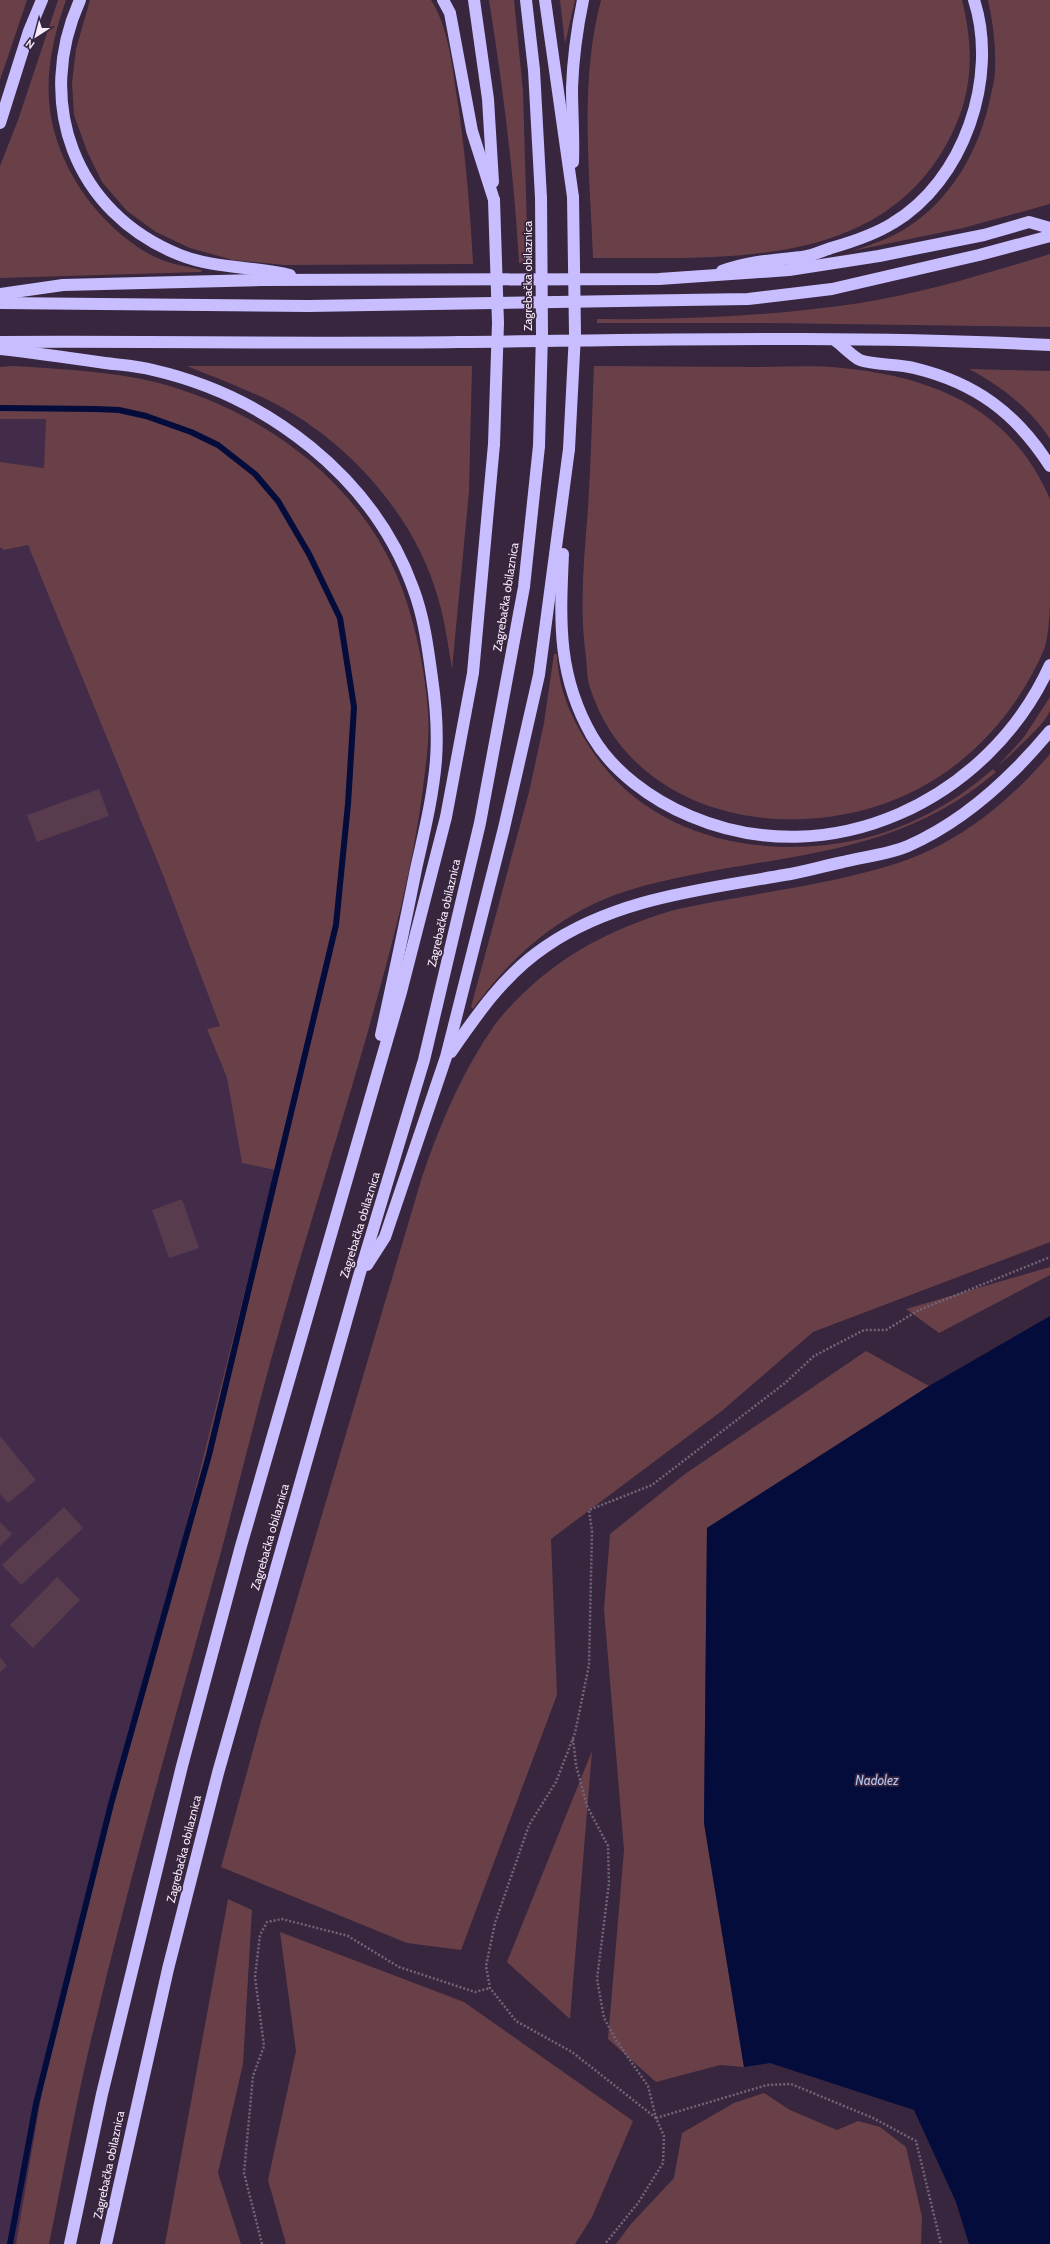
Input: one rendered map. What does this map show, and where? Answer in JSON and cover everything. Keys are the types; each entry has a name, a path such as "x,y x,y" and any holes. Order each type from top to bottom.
{"highway":[{"path":"0,123 29,32 42,0"},
{"path":"80,0 65,39 61,68 62,109 68,140 76,160 100,196 122,219 139,232 180,255 208,264 266,269 310,280"},
{"path":"443,0 450,13 472,131 494,200"},
{"path":"474,0 488,99 494,200"},
{"name":"Zagrebačka obilaznica","path":"106,2244 166,1977 218,1773 359,1276 424,1060 480,822 524,587 539,446 542,334 541,198 534,70 526,0"},
{"path":"545,0 572,192"},
{"path":"583,0 575,46 572,89 575,133 572,192 575,334 560,616 562,650 568,681 579,709 593,737 606,755 630,779 653,797 677,811 707,824 767,835 799,836 834,833 867,825 904,812 936,796 967,774 991,751 1026,708 1050,665"},
{"path":"711,275 740,264 804,257 865,237 893,223 912,210 930,192 957,153 967,132 975,108 981,77 982,52 979,15 974,0"},
{"name":"Zagrebačka obilaznica","path":"70,2244 102,2094 182,1766 241,1546 401,992 448,809 473,673 494,444 498,323 494,200"},
{"path":"0,294 63,285 310,280 659,279 789,270 880,256 984,235 1028,222 1050,228"},
{"path":"0,303 308,306 748,299 832,289 979,256 1050,236"},
{"path":"0,342 455,342 668,339 985,342 1050,345"},
{"path":"836,340 860,360 913,367 952,379 977,393 1010,415 1033,440 1050,466"},
{"path":"0,349 153,370 184,379 230,397 274,420 342,474 373,511 395,548 413,588 427,636 437,716 436,761 428,814 360,1138"},
{"path":"359,1276 385,1237 446,1057 522,754 539,675 566,483"},
{"path":"446,1057 485,1004 511,975 545,947 586,923 669,895 787,875 907,846 949,823 982,800 1009,778 1050,731"}],"path":[{"path":"656,2118 572,2052 516,2021 490,1988 486,1966 495,1923 529,1825 556,1782 572,1739 589,1665 592,1531 589,1510 652,1485 785,1383 814,1356 864,1330 886,1330 918,1310 1050,1258"},
{"path":"572,1739 576,1765 587,1806 608,1846 609,1883 597,1979 604,2018 616,2040 648,2086 656,2118 664,2136 663,2163 638,2203 605,2244"},
{"path":"262,2244 244,2173 253,2076 264,2046 255,1977 260,1935 267,1922 282,1919 348,1936 399,1967 475,1992 490,1988"},
{"path":"656,2118 767,2084 791,2084 873,2118 916,2141 941,2244"}],"shaded area":[{"path":"0,0 27,0 0,80"},
{"path":"58,0 66,0 57,28 51,57 49,72 49,102 56,138 73,178 99,213 114,229 131,242 149,254 162,260 202,270 201,272 0,278 0,166 18,120"},
{"path":"90,0 431,0 437,10 445,32 453,68 465,155 473,264 285,265 233,260 190,248 156,232 127,211 102,182 87,151 74,115 72,83 76,49"},
{"path":"489,0 514,0 523,91 528,264 519,263 507,131"},
{"path":"560,0 575,0 565,44"},
{"path":"601,0 962,0 969,38 970,57 969,74 962,110 946,145 916,186 878,216 836,236 789,249 740,255 690,258 593,258 588,161 588,96 594,31"},
{"path":"988,0 1050,0 1050,204 963,228 852,251 892,236 922,217 951,187 972,152 986,114 995,76 995,43"},
{"path":"1050,254 1050,327 771,323 597,323 597,319 696,318 762,314 860,303 932,288"},
{"path":"13,366 66,369 120,375 155,382 195,395 235,412 272,433 306,458 337,486 364,519 387,555 404,594 417,637 427,697 428,721 428,740 423,788 413,853 406,885 364,1045 301,1255 259,1403 221,1552 137,1856 85,2065 49,2244 16,2244 52,2033 172,1582 275,1170 242,1163 227,1078 207,1029 220,1026 163,875 28,545 4,550 0,547 0,462 44,468 46,419 0,419 0,367"},
{"path":"187,366 472,366 469,492 452,669 443,615 429,572 418,547 404,523 389,501 371,479 352,459 331,441 296,415 266,399"},
{"path":"594,366 798,366 842,368 908,380 938,390 966,403 992,420 1014,442 1034,468 1050,499 1050,608 1045,647 1023,690 1009,711 993,730 958,763 937,778 916,790 871,808 824,818 775,819 727,811 683,795 644,769 612,734 590,688 588,677 584,639 583,583 589,491"},
{"path":"969,369 1050,371 1050,439 1033,417 1014,399 1003,390"},
{"path":"0,419 46,419 44,468 0,462"},
{"path":"28,545 163,875 221,1026 207,1029 227,1078 242,1163 275,1170 172,1582 52,2033 16,2244 0,2244 0,547 5,550"},
{"path":"554,654 557,654 560,681 568,707 580,731 595,755 619,784 648,807 679,824 714,837 750,844 787,847 824,845 861,839 914,821 948,803 993,769 996,772 965,796 933,814 900,829 866,840 796,857 722,869 660,882 630,890 600,901 563,921 529,946 499,976 473,1009 471,1007 529,792 544,723"},
{"path":"1050,697 1050,710 1042,723 997,767 1024,737"},
{"path":"1050,754 1050,1242 813,1332 723,1410 551,1539 557,1695 461,1950 407,1943 221,1867 261,1721 422,1177 442,1125 465,1074 474,1057 498,1021 532,985 567,958 606,936 659,914 858,874 898,863 920,855 942,844 982,819 1018,788"},
{"path":"1050,1267 1050,1275 939,1333 906,1309"},
{"path":"866,1351 929,1386 707,1528 704,1823 744,2067 720,2065 656,2082 608,2039 624,1850 604,1609 610,1534 685,1474"},
{"path":"592,1751 570,2019 507,1962"},
{"path":"228,1899 252,1910 243,2064 218,2173 241,2244 165,2244"},
{"path":"280,1932 464,2002 633,2121 592,2217 575,2244 286,2244 268,2180 296,2051"},
{"path":"764,2093 790,2110 837,2130 858,2121 880,2127 906,2147 922,2217 921,2244 616,2244 631,2224 674,2178 682,2133 734,2103"}],"water":[{"name":"Nadolez","path":"1050,1316 1050,2244 969,2244 956,2202 914,2110 770,2063 744,2067 704,1823 707,1528 929,1386"}],"building":[{"path":"99,789 109,816 37,842 27,815"},
{"path":"182,1199 199,1248 169,1258 152,1210"},
{"path":"0,1436 36,1480 8,1503 0,1494"},
{"path":"64,1507 83,1528 21,1585 2,1565"},
{"path":"0,1522 12,1534 0,1546"},
{"path":"57,1577 80,1600 33,1648 10,1625"},
{"path":"0,1657 7,1666 0,1672"}],"waterway":[{"path":"0,408 119,410 146,416 191,432 218,445 255,474 278,501 309,554 340,618 354,707 348,804 336,925 209,1455 111,1804 36,2104 10,2244"}]}
